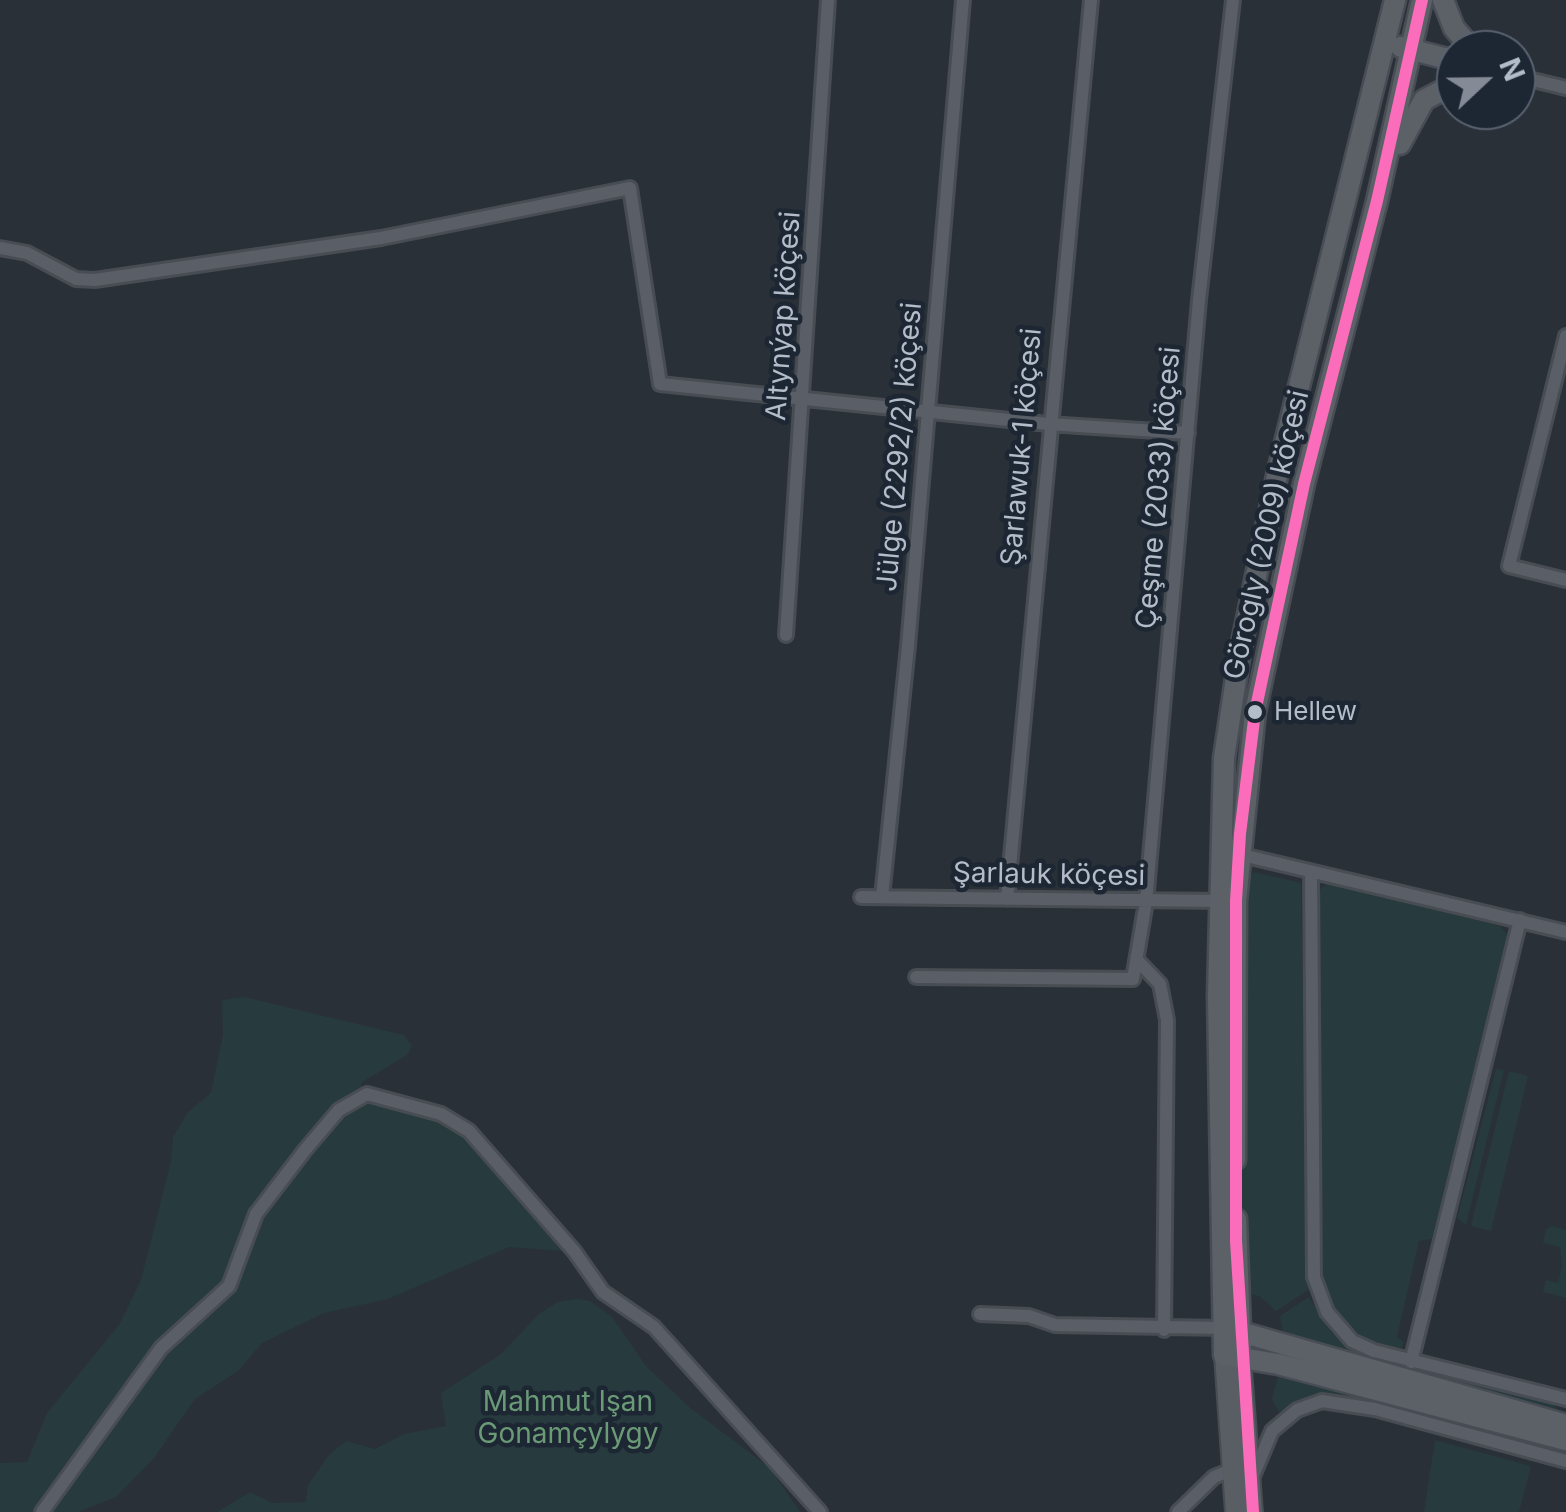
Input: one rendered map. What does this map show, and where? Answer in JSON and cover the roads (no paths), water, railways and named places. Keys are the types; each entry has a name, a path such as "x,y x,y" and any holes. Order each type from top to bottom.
{"main road":[{"name":"Görogly (2009) köçesi","path":"1233,1509 1230,853 1224,758 1240,652 1278,471 1394,0"},
{"name":"Görogly (2009) köçesi","path":"1230,853 1254,712 1304,484 1377,202 1422,0"},
{"path":"1443,0 1456,30"},
{"path":"1384,44 1436,56"},
{"path":"1377,202 1408,123 1424,100 1436,94"},
{"path":"1232,1329 1566,1425"},
{"name":"Görogly (2009) köçesi","path":"1233,1356 1253,1512"},
{"path":"1233,1356 1566,1440"},
{"path":"1375,1409 1402,1396"},
{"path":"1494,1421 1505,1443"}],"street":[{"name":"Altynýap köçesi","path":"786,635 828,0"},
{"name":"Jülge (2292/2) köçesi","path":"882,898 908,646 963,0"},
{"name":"Şarlawuk-1 köçesi","path":"1007,898 1048,424 1092,0"},
{"name":"Çeşme (2033) köçesi","path":"916,978 1134,979 1146,902 1188,433 1234,0"},
{"path":"1536,81 1566,88"},
{"path":"0,248 41,260 76,279 95,280 418,231 630,188 660,384 1048,424 1188,433"},
{"path":"1566,336 1509,566 1566,580"},
{"path":"1230,853 1566,932"},
{"path":"1310,872 1314,1277 1326,1312 1352,1341 1411,1362 1566,1398"},
{"name":"Şarlauk köçesi","path":"861,897 1228,901"},
{"path":"1411,1362 1520,920"},
{"path":"1136,960 1160,984 1167,1020 1164,1330"},
{"path":"42,1512 162,1348 229,1286 256,1214 305,1150 338,1110 367,1094 441,1114 469,1131 574,1251 603,1292 654,1327 820,1512"},
{"path":"980,1314 1028,1316 1055,1325 1232,1329"},
{"path":"1250,1484 1264,1443 1297,1410 1322,1400 1375,1409 1566,1460"},
{"path":"1178,1512 1214,1477 1231,1470"}],"place":[{"name":"Hellew","path":"1255,712"}],"park label":[{"name":"Mahmut Işan Gonamçylygy","path":"568,1419"}]}
